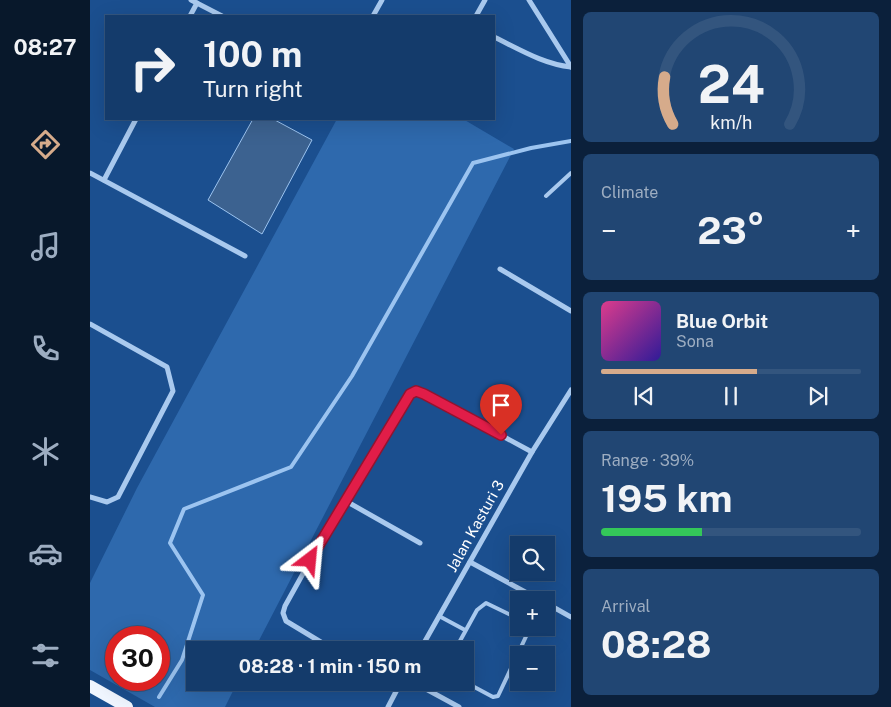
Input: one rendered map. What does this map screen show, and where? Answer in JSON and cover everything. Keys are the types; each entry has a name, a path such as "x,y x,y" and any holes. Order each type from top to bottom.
{"main road":[{"path":"90,686 127,707"}],"street":[{"path":"191,0 220,15"},
{"path":"374,15 382,0"},
{"path":"477,15 485,0"},
{"path":"529,0 571,67"},
{"path":"191,15 197,4"},
{"path":"495,37 539,59 556,65 571,67"},
{"path":"104,180 135,120"},
{"path":"90,173 245,256"},
{"path":"500,269 571,311"},
{"path":"90,324 167,367 173,391 118,496 107,502 90,497"},
{"path":"319,641 286,621 283,613 285,606 344,500 410,394 416,391 532,452"},
{"name":"Jalan Kasturi 3","path":"425,641 532,452 570,394"},
{"path":"344,500 420,543"},
{"path":"470,562 523,591"},
{"path":"555,608 571,617"},
{"path":"388,707 396,691"},
{"path":"429,691 458,707"}],"lane":[{"path":"546,196 571,174"},
{"path":"460,641 477,610 486,603 510,615"},
{"path":"439,616 465,630"},
{"path":"474,687 493,697 497,697 526,636"}],"shaded area":[{"path":"252,120 275,120 312,140 262,234 208,200"},
{"path":"336,120 465,120 514,149 259,641 186,641 186,691 233,691 225,707 155,707 127,691 170,691 170,626 105,626 105,679 90,670 90,583 137,488"}],"waterway":[{"path":"159,697 182,660 203,595 170,543 184,509 291,467 352,376 473,163 531,148 571,141"}],"route":[{"path":"310,560 344,500 410,394 416,391 424,394 501,435"}]}
